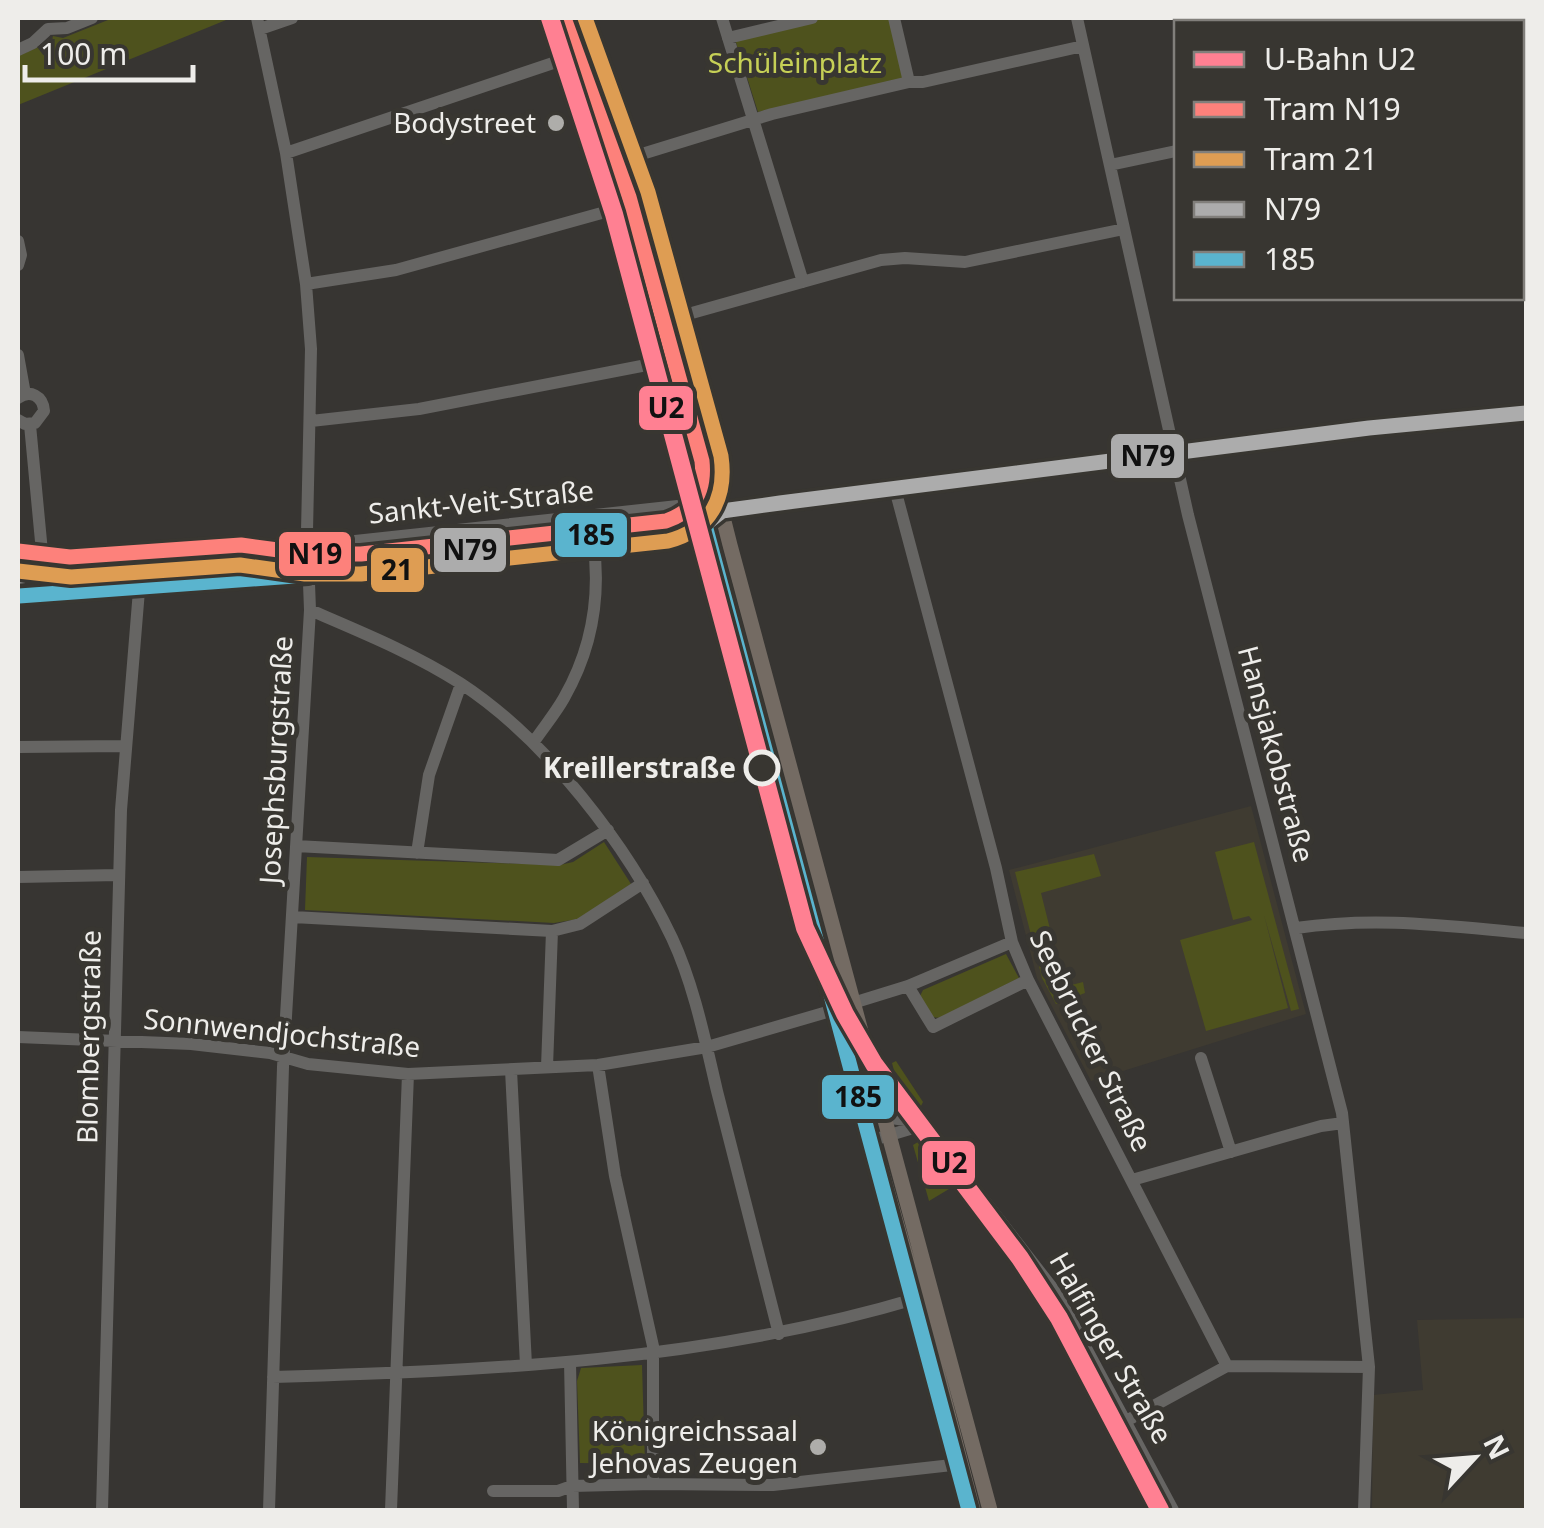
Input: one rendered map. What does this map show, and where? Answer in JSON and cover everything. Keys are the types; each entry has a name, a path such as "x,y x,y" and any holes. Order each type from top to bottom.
{"main road":[{"path":"548,18 616,209 834,1010 881,1138 990,1510"},
{"path":"574,18 628,158 674,318 884,1117 881,1138 973,1510"}],"street":[{"path":"18,50 48,29 68,28 92,18"},
{"path":"258,23 292,18"},
{"path":"722,18 802,282"},
{"path":"728,38 812,18"},
{"path":"894,18 909,82"},
{"name":"Hansjakobstraße","path":"1077,18 1174,453 1343,1123 1369,1367 1364,1510"},
{"name":"Josephsburgstraße","path":"258,23 286,153 306,284 311,346 307,555 310,610 284,1057 269,1510"},
{"path":"628,158 753,120 1083,46"},
{"path":"286,153 564,59"},
{"path":"1110,166 1174,151"},
{"path":"306,284 396,270 616,209"},
{"path":"674,318 882,260 965,262 1124,229"},
{"path":"18,241 18,265"},
{"path":"18,355 21,396 39,397 44,406 42,416 24,422 44,574"},
{"path":"311,421 435,407 657,363"},
{"name":"Sankt-Veit-Straße","path":"307,555 318,545 696,504 722,511 1369,428 1526,413"},
{"name":"Seebrucker Straße","path":"895,489 996,868 1012,942 1228,1366"},
{"path":"704,525 722,511"},
{"name":"Sankt-Veit-Straße","path":"18,576 307,555 329,565 704,525"},
{"path":"533,743 564,698 594,619 593,539"},
{"name":"Blombergstraße","path":"102,1510 118,875 124,746 141,566"},
{"path":"310,610 422,660 461,684 533,743 608,830 643,883 673,941 706,1047 779,1334"},
{"path":"417,853 429,775 461,684"},
{"path":"18,747 124,746"},
{"path":"296,846 558,860 608,830"},
{"path":"18,877 118,875"},
{"path":"293,917 552,931 580,924 643,883"},
{"path":"1296,928 1406,921 1526,934"},
{"path":"547,1067 552,931"},
{"path":"853,1003 908,986 1012,942"},
{"path":"908,986 933,1027 1028,980"},
{"name":"Sonnwendjochstraße","path":"18,1037 191,1044 308,1064 408,1074 598,1065 706,1047 834,1010"},
{"path":"1201,1058 1231,1152"},
{"path":"598,1065 615,1176 653,1355 653,1484"},
{"path":"512,1070 526,1365"},
{"path":"391,1510 408,1074"},
{"path":"884,1117 902,1118 920,1126"},
{"path":"1132,1180 1343,1123"},
{"path":"881,1138 920,1126"},
{"name":"Halfinger Straße","path":"920,1126 940,1142 1057,1294 1173,1510"},
{"path":"273,1378 396,1374 653,1355 779,1334 918,1298"},
{"path":"570,1362 573,1510"},
{"path":"1126,1421 1228,1366 1369,1367"},
{"path":"493,1491 653,1484 773,1485 961,1464"}],"shaded area":[{"path":"1251,806 1306,1014 1091,1081 1037,978 1009,870"},
{"path":"1526,1318 1526,1510 1372,1510 1373,1395 1423,1390 1417,1320"}],"green space":[{"path":"113,18 231,18 18,105 18,56 53,36 63,38"},
{"name":"Schüleinplatz","path":"819,18 894,18 907,79 758,112 734,36"},
{"path":"604,842 631,884 578,919 554,923 305,910 307,857 560,865 573,862"},
{"path":"1254,842 1299,1009 1291,1011 1264,915 1288,1008 1206,1031 1180,940 1252,920 1249,916 1233,920 1215,852"},
{"path":"1094,854 1101,876 1041,893 1062,977 1053,981 1056,989 1083,982 1085,993 1056,1004 1042,978 1015,872"},
{"path":"1006,954 1019,978 941,1018 931,1017 919,998 923,990"},
{"path":"896,1061 923,1102 919,1110 903,1105 892,1063"},
{"path":"918,1142 954,1186 929,1201 913,1145"},
{"path":"642,1365 645,1464 580,1463 577,1381 581,1368"}],"metro line":[{"name":"U2","path":"550,18 614,214 805,928 845,1014 874,1064 1020,1258 1059,1318 1160,1510"}],"tram line":[{"name":"N19","path":"18,551 70,557 241,545 308,554 361,554 666,521 691,506 700,491 702,461 629,197 564,18"},
{"name":"21","path":"18,571 71,577 240,565 305,574 361,574 668,541 683,536 705,520 718,498 721,456 648,192 585,18"}],"transit line":[{"name":"N79","path":"18,576 307,555 329,565 691,527 704,525 722,511 780,503 1369,428 1526,413"},
{"name":"185","path":"19,596 308,575 327,564 686,525 706,529 969,1510"}],"place":[{"name":"Bodystreet","path":"556,123"},
{"name":"Kreillerstraße","path":"762,768"},
{"name":"Königreichssaal Jehovas Zeugen","path":"818,1447"}]}
